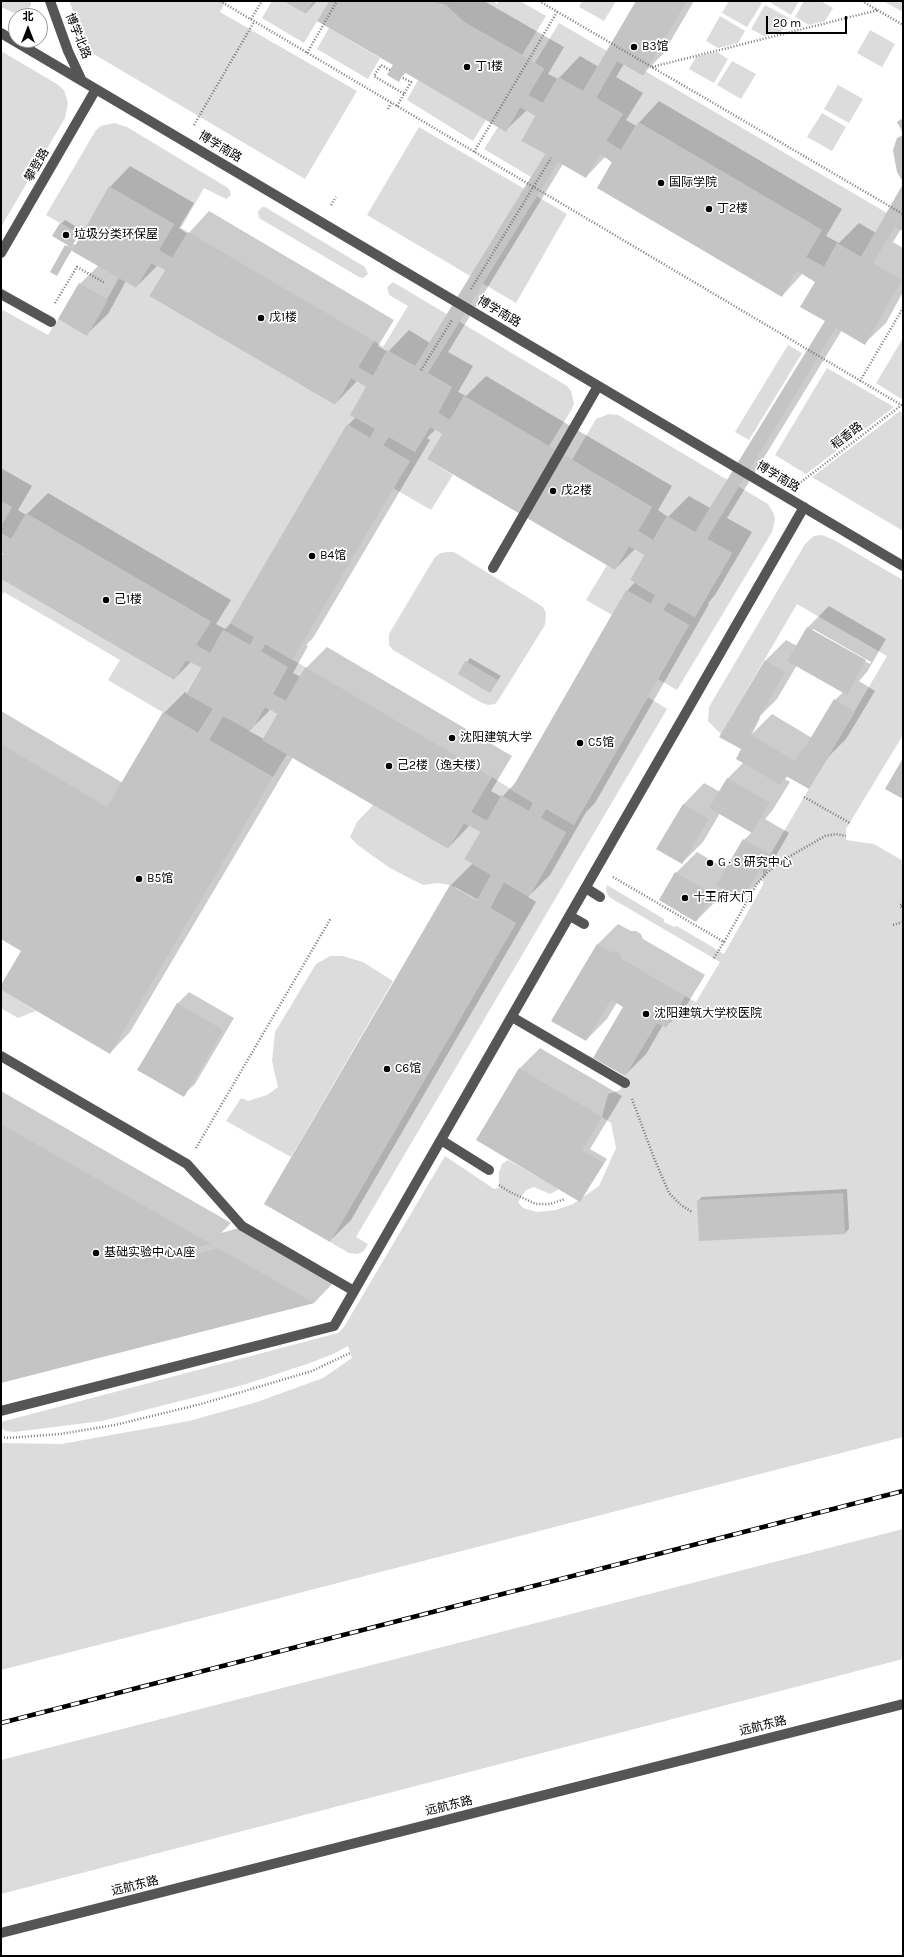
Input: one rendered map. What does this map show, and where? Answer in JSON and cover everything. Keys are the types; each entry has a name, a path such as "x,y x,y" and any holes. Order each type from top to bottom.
{"street":[{"name":"博学北路","path":"50,1 68,51 82,81"},
{"path":"1,33 82,81"},
{"name":"博学南路","path":"82,81 903,566"},
{"name":"攀登路","path":"1,253 96,89"},
{"path":"1,294 49,321"},
{"path":"493,568 598,386"},
{"path":"1,1411 334,1326 804,507"},
{"path":"586,888 600,897"},
{"path":"570,916 584,924"},
{"path":"512,1016 624,1083"},
{"path":"1,1056 187,1164 242,1226 354,1291"},
{"path":"441,1140 489,1170"},
{"name":"远航东路","path":"1,1933 903,1704"}],"path":[{"path":"220,1 902,405"},
{"path":"251,19 262,1"},
{"path":"307,53 337,1"},
{"path":"539,1 903,214"},
{"path":"862,1 903,25"},
{"path":"652,67 878,10"},
{"path":"474,152 557,12"},
{"path":"194,125 254,22"},
{"path":"390,70 381,65 374,76 404,94"},
{"path":"398,106 411,82 401,77"},
{"path":"388,109 391,103"},
{"path":"421,370 551,158"},
{"path":"331,205 336,197"},
{"path":"49,321 77,267 105,283"},
{"path":"860,381 903,308"},
{"name":"稻香路","path":"801,482 902,405"},
{"path":"804,797 850,823"},
{"path":"714,958 757,884 768,872 780,862 825,836 836,834 846,836"},
{"path":"597,868 724,942"},
{"path":"903,902 900,906 903,908"},
{"path":"187,1164 331,918"},
{"path":"893,925 903,922"},
{"path":"624,1083 635,1105 654,1158 669,1193 680,1205 692,1212"},
{"path":"489,1170 497,1183 508,1191 536,1204 550,1204 566,1198"},
{"path":"1,1437 8,1438 60,1434 115,1426 201,1404 312,1371 350,1352"}],"shaded area":[{"path":"1,1 31,1 31,5 29,8 8,8 8,10 1,7"},
{"path":"69,1 226,1 220,12 357,91 305,179 92,53"},
{"path":"272,1 283,1 306,14 313,1 329,1 304,43 262,18"},
{"path":"429,1 493,1 497,4 499,1 520,1 546,16 522,55 464,22 446,5"},
{"path":"582,1 616,1 604,21 579,7"},
{"path":"729,1 759,1 762,3 747,27 722,13"},
{"path":"768,1 799,1 791,15"},
{"path":"804,1 821,1 833,8 825,21 809,25 795,17"},
{"path":"883,1 903,1 903,12"},
{"path":"765,5 789,18 781,32 764,36 751,29"},
{"path":"720,16 745,31 738,43 718,48 706,41"},
{"path":"559,23 607,51 583,91 558,77 543,103 528,95 544,69 535,63"},
{"path":"329,28 380,58 368,79 317,49"},
{"path":"870,30 895,44 882,67 857,53"},
{"path":"1,51 57,84 64,90 68,103 65,118 1,227"},
{"path":"717,52 728,59 714,83 689,69 696,57"},
{"path":"617,61 643,76 645,71 887,213 861,257 837,243 824,267 806,257 822,230 638,122 621,150 606,141 623,114 596,98"},
{"path":"732,61 756,74 741,99 717,85"},
{"path":"418,80 486,120 473,141 407,100"},
{"path":"838,85 863,99 849,123 824,109"},
{"path":"520,107 535,116 521,141 545,154 531,177 484,149 498,127 506,131"},
{"path":"822,113 846,127 832,151 807,137"},
{"path":"114,123 127,127 228,188 230,191 231,195 226,199 204,188 181,228 188,232 172,258 159,250 174,224 109,187 81,235 46,215 96,130 101,126"},
{"path":"419,127 567,214 516,303 367,215"},
{"path":"262,207 265,207 365,267 368,274 363,278 359,277 259,218 258,212"},
{"path":"151,263 165,270 149,296 335,405 351,378 366,387 375,429 370,438 347,425 230,623 254,637 250,645 223,630 210,653 196,645 210,621 27,514 11,539 1,533 1,526 12,507 1,501 1,309 48,335 58,319 87,335 119,278 136,288"},
{"path":"393,282 567,386 571,391 574,403 572,409 549,446 464,396 450,420 438,413 452,387 388,351 373,376 358,367 374,341 383,347 408,306 389,295 387,287"},
{"path":"903,338 903,400 876,383"},
{"path":"788,345 802,353 749,440 735,432"},
{"path":"827,368 894,407 806,474 775,455"},
{"path":"900,411 903,413 903,531 812,477"},
{"path":"609,414 618,415 768,504 774,514 775,520 772,532 677,690 658,679 689,625 663,610 668,602 695,617 732,553 667,516 653,540 638,531 652,507 572,460 596,419"},
{"path":"430,427 442,434 427,459 453,475 431,510 393,488 383,445 389,437 415,452"},
{"path":"822,535 834,540 903,580 903,735 846,829 846,840 874,844 903,861 903,1437 1,1670 1,1443 61,1444 189,1421 257,1402 323,1378 352,1358 348,1346 310,1363 243,1385 102,1421 14,1432 6,1431 1,1428 1,1422 338,1333 344,1327 445,1156 494,1189 499,1188 499,1173 502,1164 508,1160 559,1189 550,1194 534,1187 526,1190 518,1202 523,1208 537,1212 556,1210 573,1204 599,1186 616,1148 611,1123 602,1117 608,1094 620,1090 625,1076 657,1023 666,1028 685,996 696,1002 720,962 609,897 606,891 607,885 664,919 664,922 674,927 677,926 724,954 763,885 763,867 887,656 797,604 721,734 708,721 709,707 805,544 814,536"},
{"path":"629,546 644,555 630,580 655,595 651,604 626,590 612,615 586,600 607,565 615,570"},
{"path":"454,552 543,607 546,613 545,625 495,704 488,705 480,702 393,650 389,645 389,634 435,557 441,553"},
{"path":"1,579 174,680 186,660 201,668 186,693 213,709 198,733 108,680 120,660 4,592 1,597"},
{"path":"265,644 305,667 286,701 273,694 261,651"},
{"path":"648,697 667,709 356,1237 368,1244 364,1251 358,1254 349,1253 330,1242 516,923 490,908 504,882 529,897 566,833 541,818 546,809 574,825"},
{"path":"265,707 277,714 262,740 287,754 273,777 209,740 223,716 251,731"},
{"path":"492,777 533,803 529,811 501,796 487,821 471,812"},
{"path":"373,805 448,849 464,823 480,832 464,859 491,875 477,900 450,885 438,883 423,885 390,868 359,846 350,837 357,822"},
{"path":"330,956 343,956 363,962 393,981 291,1157 226,1121 241,1098 248,1101 267,1095 278,1087 272,1061 275,1032 316,964"},
{"path":"1,990 36,1011 18,1018 1,1008"},
{"path":"903,1529 903,1659 1,1894 1,1760"}],"building":[{"path":"283,1 313,1 306,14"},
{"path":"329,1 429,1 446,5 464,22 544,68 528,95 543,103 558,77 583,91 636,1 687,1 643,76 617,61 596,98 623,114 606,141 621,150 638,122 822,230 806,257 824,267 837,243 861,257 903,184 903,231 895,227 873,263 902,280 865,345 836,328 707,539 732,553 695,617 668,602 663,610 689,625 574,825 546,809 541,818 566,832 529,897 504,882 490,908 516,923 330,1242 264,1204 450,885 477,900 491,875 464,859 480,832 464,823 448,849 262,740 277,714 265,707 251,731 223,716 209,740 273,777 110,1054 1,990 1,985 21,951 1,939 1,744 107,807 163,712 198,733 213,709 186,694 201,668 186,660 174,680 1,579 1,557 3,554 1,552 1,533 11,539 26,513 211,622 196,645 210,653 223,630 250,645 254,637 230,623 347,424 370,438 375,429 350,415 366,387 351,378 335,405 149,296 165,270 151,263 136,288 72,251 109,186 174,224 159,250 172,258 188,232 374,341 358,367 373,376 387,350 415,366 545,154 521,141 535,116 520,107 506,132 404,72 399,82 387,75 393,65 317,21","holes":["600,154 612,162 597,188 782,297 797,271 815,282 800,307 825,321 695,532 667,516 653,540 638,531 652,507 464,396 450,420 438,413 452,387 428,373 558,162 586,178","430,427 442,434 427,459 615,570 629,546 644,555 630,580 655,595 651,604 626,590 511,790 533,803 529,811 501,795 487,821 471,812 492,777 305,667 286,701 273,694 288,667 261,651 265,644 292,660 410,461 383,445 389,437 415,452"]},
{"path":"903,118 903,133 897,122"},
{"path":"903,135 903,182 897,172 893,150 897,138"},
{"name":"垃圾分类环保屋","path":"60,223 79,234 71,247 52,236"},
{"path":"65,245 72,249 57,276 50,272"},
{"path":"79,283 108,300 87,336 58,319"},
{"path":"1,501 12,507 1,526"},
{"path":"807,627 866,660 847,695 787,661"},
{"path":"765,660 785,672 750,734 795,761 803,748 804,749 834,699 855,712 809,789 786,776 780,785 736,759 741,749 719,737"},
{"path":"465,661 498,680 490,693 458,674"},
{"path":"903,758 903,799 885,789"},
{"path":"727,778 770,803 752,833 709,808"},
{"path":"683,804 709,819 682,864 656,849"},
{"path":"743,839 769,854 742,900 716,885"},
{"name":"十王府大门","path":"675,872 713,894 696,922 659,900"},
{"name":"沈阳建筑大学校医院","path":"597,944 609,952 615,951 620,954 622,959 685,996 666,1028 657,1023 625,1076 593,1058 623,1007 611,1000 586,1041 551,1021"},
{"path":"177,1003 223,1030 184,1097 137,1070"},
{"path":"519,1068 602,1117 582,1150 604,1163 580,1202 476,1140"},
{"name":"基础实验中心A座","path":"1,1124 211,1244 190,1250 191,1256 218,1248 314,1303 1,1383"},
{"path":"843,1193 845,1234 699,1241 697,1200"}],"railway":[{"path":"1,1723 903,1491"}],"place":[{"name":"B3馆","path":"634,47"},
{"name":"丁1楼","path":"467,67"},
{"name":"国际学院","path":"661,183"},
{"name":"丁2楼","path":"709,209"},
{"name":"垃圾分类环保屋","path":"66,235"},
{"name":"戊1楼","path":"261,318"},
{"name":"戊2楼","path":"553,491"},
{"name":"B4馆","path":"312,556"},
{"name":"己1楼","path":"106,600"},
{"name":"沈阳建筑大学","path":"452,738"},
{"name":"C5馆","path":"580,743"},
{"name":"己2楼（逸夫楼）","path":"389,766"},
{"name":"G · S 研究中心","path":"710,863"},
{"name":"B5馆","path":"139,879"},
{"name":"十王府大门","path":"685,898"},
{"name":"沈阳建筑大学校医院","path":"646,1014"},
{"name":"C6馆","path":"387,1069"},
{"name":"基础实验中心A座","path":"96,1253"}]}
